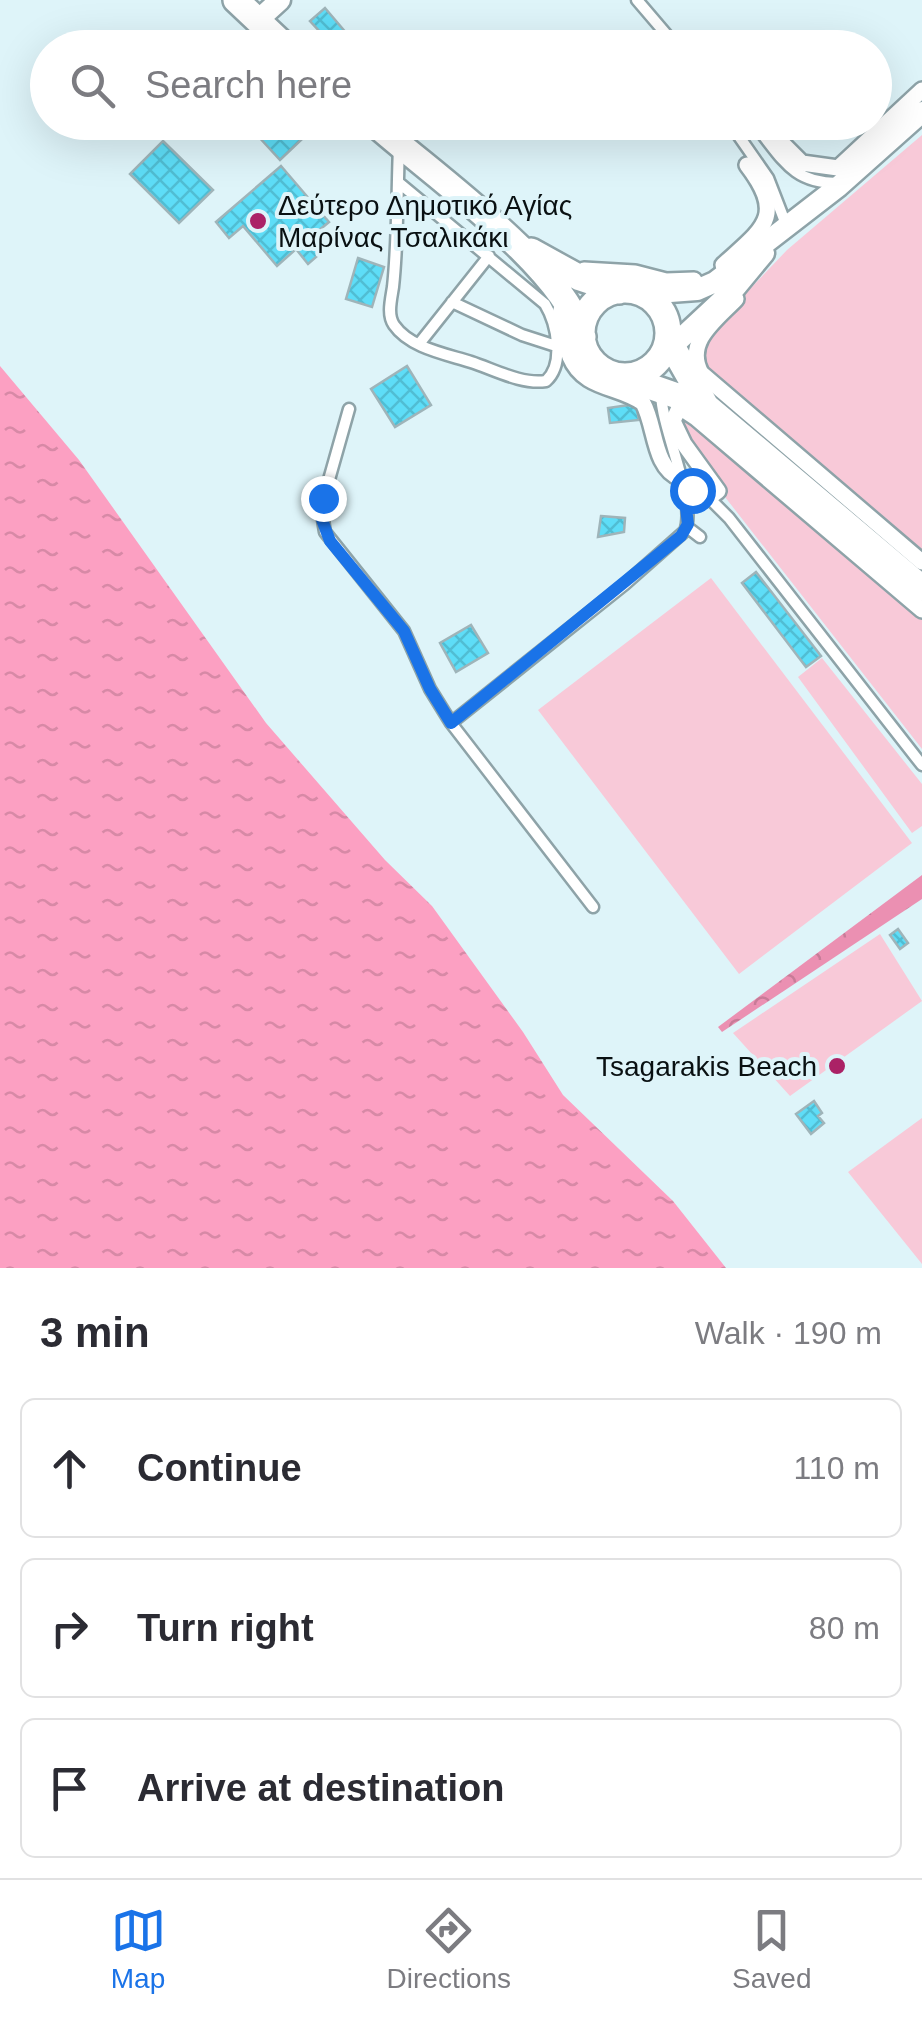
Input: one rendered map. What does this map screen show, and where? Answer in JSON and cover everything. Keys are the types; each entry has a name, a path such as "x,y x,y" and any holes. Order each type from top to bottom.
{"street":[{"path":"236,0 268,30"},
{"path":"258,21 280,0"},
{"path":"892,118 922,90"},
{"path":"892,139 922,112"},
{"path":"392,140 566,284 631,292 664,315 667,347 717,414 922,610"},
{"path":"780,140 802,163 838,168 868,140"},
{"path":"583,337 590,308 605,296 697,290 734,271 890,140"},
{"path":"620,376 644,372 734,271 761,228 768,209 764,188 747,166"},
{"path":"682,485 662,464 645,405 592,382 576,369 568,352 563,312 554,299 578,268 687,281 734,271"},
{"path":"734,271 748,287 704,332 695,352 717,414 922,588"},
{"path":"566,284 595,363 717,414 922,562"},
{"path":"710,496 718,491 681,439 674,425 674,413 678,410 717,414"}],"lane":[{"path":"637,0 663,30"},
{"path":"741,140 775,190 787,228"},
{"path":"767,140 794,172 810,180 843,182"},
{"path":"398,182 545,304 553,322 556,346 555,369 546,381 538,382 419,344 405,336 391,320 399,146"},
{"path":"419,344 489,256"},
{"path":"452,302 534,340 556,346"},
{"path":"660,388 663,420 682,485 687,528 700,537"},
{"path":"349,409 321,508 325,532 404,631 430,689 451,723 594,907"},
{"path":"682,485 710,496 922,765"},
{"path":"451,723 625,584 687,528"}],"shaded area":[{"path":"922,135 922,557 700,366 706,335 787,250"},
{"path":"679,411 922,614 922,749 707,474 676,414"},
{"path":"711,578 912,843 739,974 538,710"},
{"path":"822,658 922,784 922,826 912,833 798,677"},
{"path":"880,934 922,1001 790,1096 733,1033"},
{"path":"922,1118 922,1264 848,1172"}],"green space":[{"path":"922,875 922,899 722,1032 718,1027"}],"water":[{"path":"0,366 79,460 266,723 385,860 432,906 523,1032 563,1095 673,1201 726,1268 0,1268"}],"building":[{"path":"325,8 344,30 318,30 310,21"},
{"path":"262,140 301,140 280,160"},
{"path":"163,141 213,190 179,223 130,174"},
{"path":"281,166 329,222 312,236 324,250 308,264 296,249 277,266 243,226 229,238 216,222"},
{"path":"358,258 384,267 372,307 346,299"},
{"path":"407,366 431,405 395,427 371,389"},
{"path":"636,404 639,420 610,423 608,408"},
{"path":"601,516 625,518 624,532 598,537"},
{"path":"756,572 821,656 806,667 742,583"},
{"path":"471,625 488,653 456,672 440,643"},
{"path":"898,929 908,943 900,949 890,935"},
{"path":"814,1101 824,1123 811,1134 796,1114"}],"place":[{"name":"Δεύτερο Δημοτικό Αγίας Μαρίνας Τσαλικάκι","path":"258,221"},
{"name":"Tsagarakis Beach","path":"837,1066"}],"route":[{"path":"323,498 321,517 330,541 404,631 430,689 451,723 681,536 688,524 684,492 692,490"}]}
